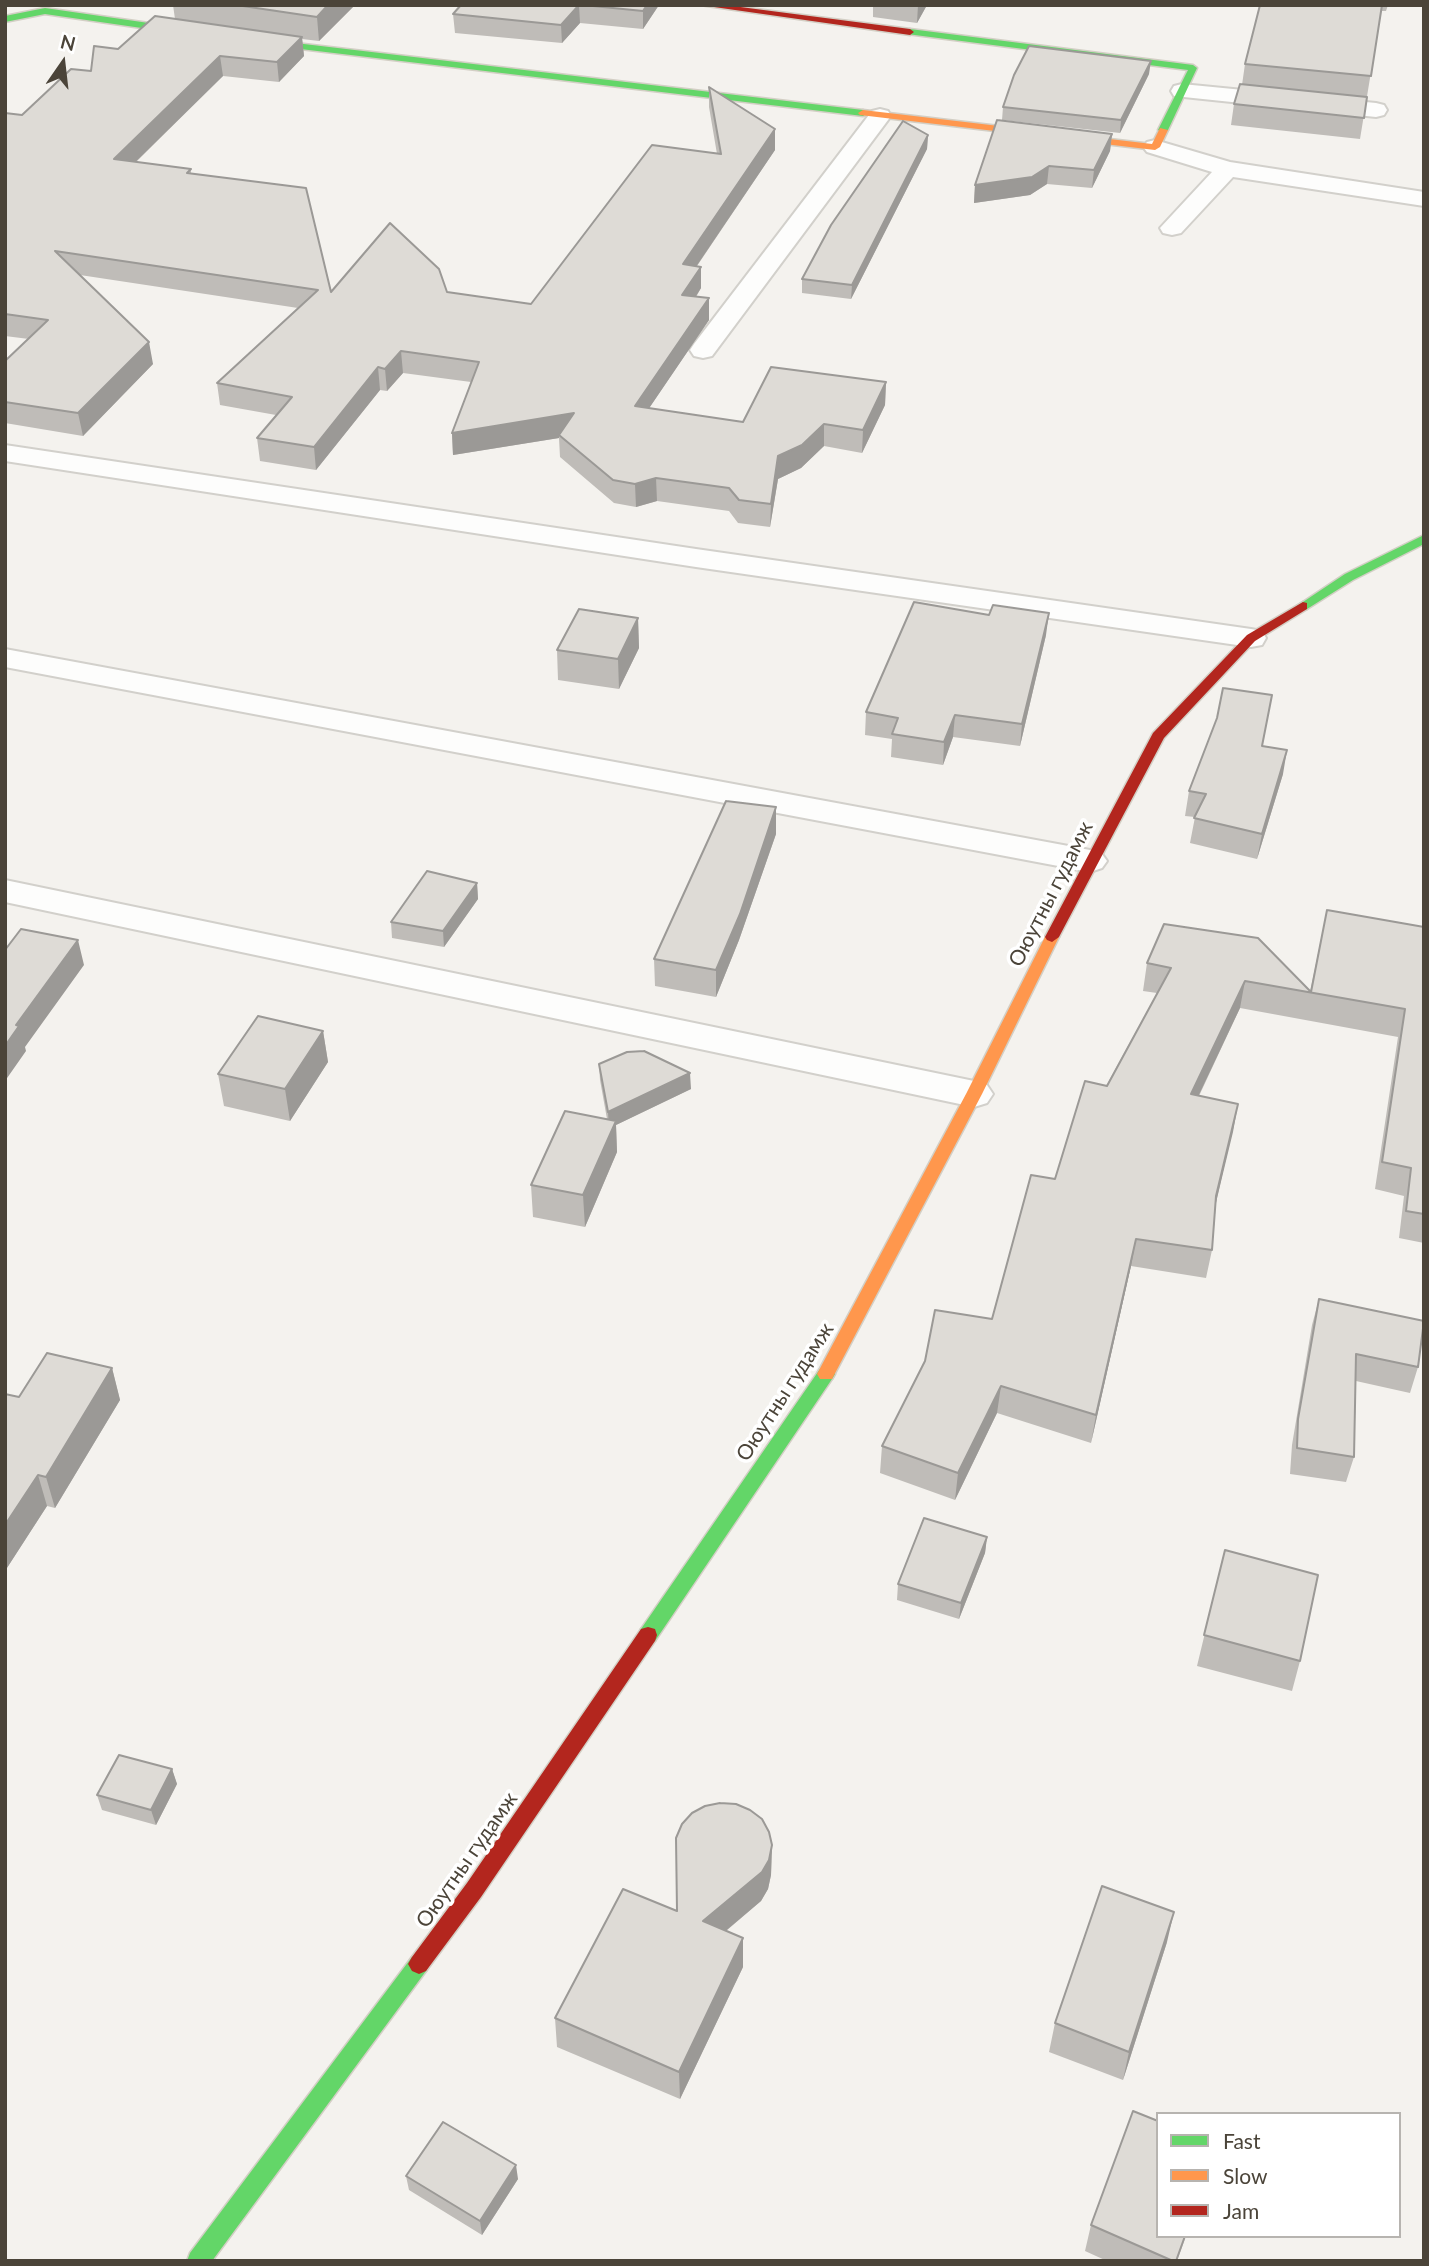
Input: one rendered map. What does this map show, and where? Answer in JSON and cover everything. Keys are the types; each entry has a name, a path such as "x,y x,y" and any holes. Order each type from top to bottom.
{"street":[{"path":"711,6 1193,68 1155,148"},
{"path":"5,19 48,8 211,35"},
{"path":"238,38 334,52 1155,148 1227,169 1424,199"},
{"path":"1182,91 1376,110"},
{"path":"703,350 880,116"},
{"path":"1172,228 1227,169"},
{"path":"5,453 723,562 1251,638"},
{"name":"Оюутны гудамж","path":"198,2261 474,1890 834,1362 974,1094 1090,861 1158,736 1251,638 1349,577 1424,539"},
{"path":"5,657 1090,861"},
{"path":"7,894 974,1094"}],"building":[{"path":"236,5 328,5 317,17"},
{"path":"461,5 579,5 561,25 453,14"},
{"path":"583,5 647,5 643,11"},
{"path":"1260,5 1382,5 1371,76 1245,64"},
{"path":"155,16 302,37 277,62 220,56 114,159 191,169 187,173 306,188 331,292 390,223 439,269 447,292 531,304 652,145 721,154 709,87 775,129 683,264 701,267 682,295 709,298 635,406 743,422 771,367 886,382 863,430 824,424 802,445 778,456 771,504 739,500 729,488 656,478 635,484 613,480 559,435 574,413 452,433 479,362 401,351 385,369 378,367 314,447 257,438 292,397 217,383 318,290 55,251 149,342 78,413 5,402 5,361 48,320 5,314 5,113 22,115 71,69 91,71 94,46 118,49"},
{"path":"1029,46 1151,61 1121,120 1003,107 1014,75"},
{"path":"1240,84 1367,97 1364,118 1234,104"},
{"path":"997,120 1112,134 1094,170 1049,166 1032,177 975,185"},
{"path":"903,121 928,135 852,285 802,279 831,225"},
{"path":"914,602 989,615 993,605 1049,613 1022,724 955,715 944,742 892,734 898,718 866,712"},
{"path":"579,609 638,618 618,659 557,650"},
{"path":"1223,688 1272,695 1262,746 1287,750 1262,834 1194,818 1206,794 1189,791 1217,718"},
{"path":"726,801 776,807 740,914 716,970 654,959"},
{"path":"427,871 477,883 443,931 391,922"},
{"path":"1327,910 1424,927 1424,1214 1406,1211 1411,1168 1382,1162 1405,1009 1245,981 1191,1094 1238,1104 1216,1196 1212,1250 1136,1239 1096,1415 1001,1386 958,1473 882,1446 925,1361 935,1310 992,1319 1031,1175 1055,1179 1085,1081 1107,1086 1171,968 1147,963 1164,924 1258,938 1311,992"},
{"path":"21,929 78,940 16,1025 19,1026 5,1046 5,950"},
{"path":"258,1016 323,1031 285,1089 218,1074"},
{"path":"644,1051 690,1073 608,1112 599,1064 627,1052"},
{"path":"565,1111 616,1121 583,1195 531,1185"},
{"path":"1319,1299 1424,1321 1418,1367 1356,1354 1354,1457 1297,1448 1298,1419"},
{"path":"47,1353 112,1368 46,1477 38,1475 5,1525 5,1394 19,1397"},
{"path":"924,1518 987,1537 961,1603 898,1584"},
{"path":"1225,1550 1318,1575 1300,1661 1204,1635"},
{"path":"119,1755 172,1769 151,1810 97,1795"},
{"path":"736,1804 762,1819 772,1845 769,1860 762,1872 703,1921 743,1938 679,2072 555,2018 623,1889 677,1911 676,1838 682,1824 692,1813 705,1806"},
{"path":"1102,1886 1174,1912 1129,2052 1055,2023"},
{"path":"1133,2111 1156,2120 1156,2238 1184,2238 1176,2261 1091,2225"},
{"path":"443,2122 516,2165 480,2221 406,2176"}],"traffic: fast":[{"path":"5,19 45,11 197,33"},
{"path":"910,32 1193,68 1163,130"},
{"path":"253,41 863,113"},
{"path":"1303,606 1349,577 1424,539"},
{"path":"648,1635 826,1374"},
{"path":"198,2261 419,1964"}],"traffic: slow":[{"path":"863,113 1155,147 1163,130"},
{"path":"826,1374 974,1094 1052,937"}],"traffic: jam":[{"path":"704,5 910,32"},
{"path":"1052,937 1158,736 1251,638 1303,606"},
{"path":"419,1964 474,1890 648,1635"}]}
